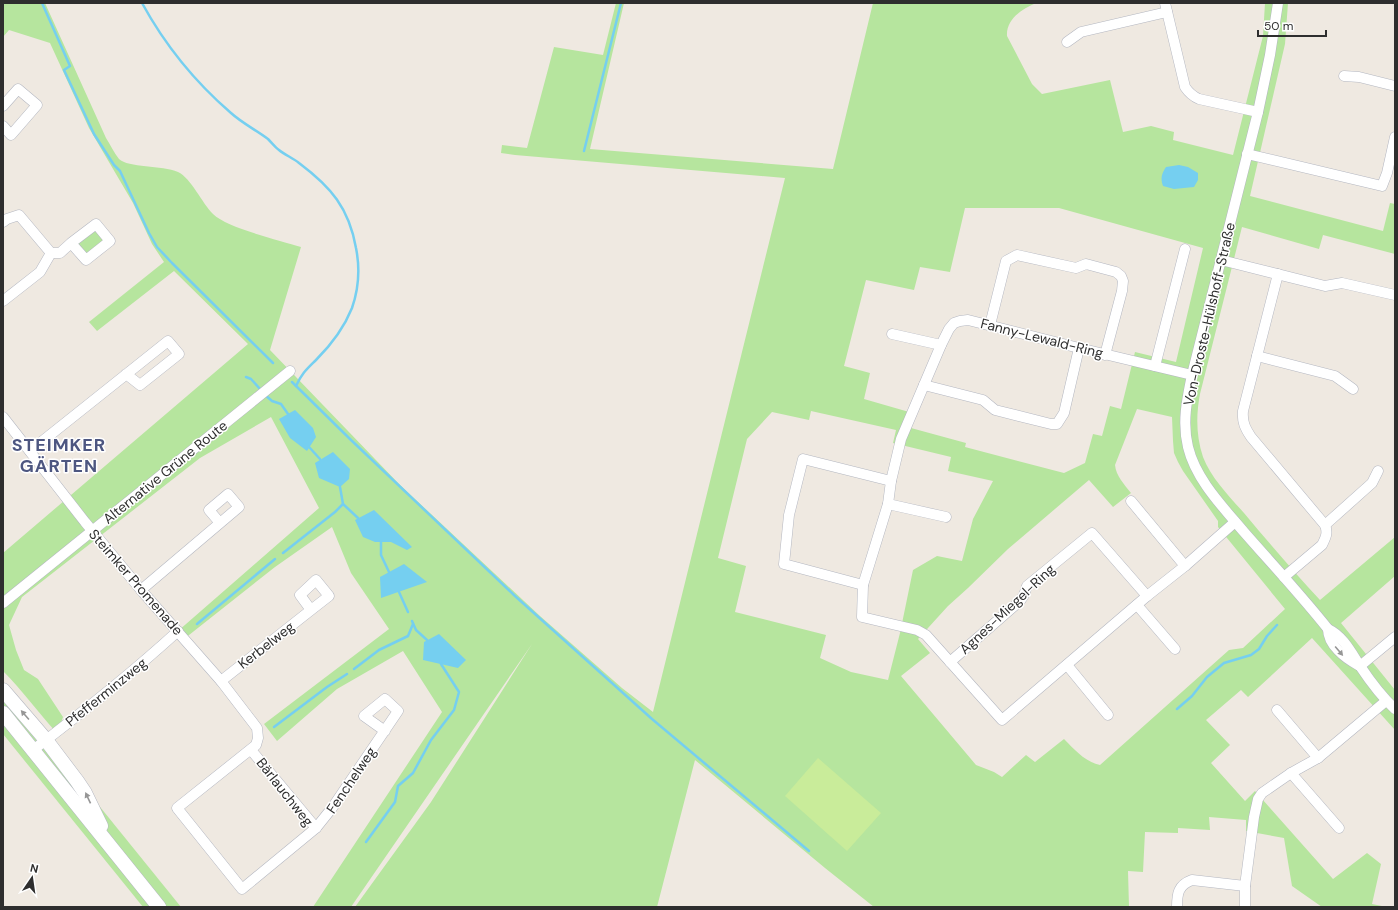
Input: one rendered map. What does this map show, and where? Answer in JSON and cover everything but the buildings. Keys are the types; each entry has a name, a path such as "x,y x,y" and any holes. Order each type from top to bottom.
{"street":[{"name":"Von-Droste-Hülshoff-Straße","path":"1278,3 1270,55 1258,112 1192,375 1185,414 1186,436 1188,448 1197,470 1203,481 1216,498 1328,629 1334,632 1352,652 1360,666 1386,701 1395,709"},
{"path":"1067,42 1081,32 1166,8 1185,87 1188,92 1192,96 1199,99 1258,112"},
{"path":"1344,76 1359,77 1395,86"},
{"path":"3,106 18,88 37,106 12,135 3,126"},
{"path":"1247,154 1382,186 1395,137"},
{"path":"4,218 19,215 51,253 60,253 72,244"},
{"path":"1155,366 1184,249"},
{"path":"3,301 40,272 51,253"},
{"path":"990,325 1006,261 1017,255 1076,268 1086,264 1116,272 1121,276 1123,281 1122,291 1106,355"},
{"path":"1221,260 1325,286 1342,283 1395,295"},
{"path":"1278,274 1242,419 1251,437 1325,525 1328,531 1322,545 1284,578"},
{"name":"Fanny-Lewald-Ring","path":"1192,375 968,320 960,320 954,323 949,329 941,345 901,439 891,481 888,504 863,585 862,616 921,632 926,635 1002,720 1147,596 1186,566 1235,522"},
{"path":"892,334 941,345"},
{"path":"30,450 126,374 168,341 179,354 140,385 126,374"},
{"path":"924,385 984,400 995,410 1051,424 1057,424 1064,413 1079,348"},
{"path":"1257,356 1335,376 1353,389"},
{"name":"Alternative Grüne Route","path":"3,603 290,371"},
{"name":"Steimker Promenade","path":"3,417 92,531 141,590 221,681 257,728 258,738 256,745 252,750"},
{"path":"863,585 784,564 789,515 803,459 891,481"},
{"path":"1325,525 1372,483 1378,471"},
{"path":"1131,502 1186,566"},
{"path":"888,504 946,517"},
{"path":"141,590 220,523"},
{"name":"Agnes-Miegel-Ring","path":"950,662 1020,601 1027,586 1092,533 1147,596"},
{"path":"1137,605 1175,648"},
{"name":"Kerbelweg","path":"221,681 311,610"},
{"name":"Pfefferminzweg","path":"33,750 105,693 178,631"},
{"path":"1360,666 1395,636"},
{"path":"1067,665 1108,715"},
{"path":"3,690 46,740 85,793 105,835 119,857"},
{"path":"1245,907 1245,886 1254,817 1258,799 1262,793 1291,773 1318,758 1386,701"},
{"path":"1277,710 1318,758"},
{"path":"3,713 159,907"},
{"name":"Fenchelweg","path":"316,828 324,819 385,731"},
{"name":"Bärlauchweg","path":"252,750 316,828 242,889 177,808 252,750"},
{"path":"1291,773 1339,828"},
{"path":"1176,907 1177,895 1180,889 1185,883 1192,880 1245,886"}],"green space":[{"path":"3,3 45,3 106,138 119,159 130,164 163,168 178,172 183,175 192,185 213,214 220,219 241,229 301,247 270,350 400,485 540,616 622,688 653,712 785,178 501,153 502,145 527,148 554,47 603,55 616,3 624,3 590,149 833,169 873,3 1036,3 1025,8 1016,15 1009,25 1007,36 1032,84 1042,94 1110,80 1123,132 1151,126 1174,132 1173,140 1233,155 1263,36 1265,3 1288,3 1285,44 1250,196 1383,231 1390,203 1395,204 1395,254 1323,235 1319,249 1242,227 1200,394 1197,418 1199,441 1206,465 1221,486 1320,600 1395,537 1395,576 1341,623 1395,690 1395,730 1312,638 1248,697 1241,690 1206,720 1230,745 1211,763 1245,801 1255,791 1333,879 1367,853 1381,864 1372,904 1387,907 1322,907 1292,886 1284,838 1246,831 1246,820 1209,817 1210,830 1178,828 1178,833 1145,832 1143,872 1128,871 1129,907 874,907 695,760 657,907 355,907 431,802 532,644 351,907 313,907 442,712 403,651 337,689 277,741 264,724 389,629 351,573 332,527 275,567 184,639 178,631 319,508 271,417 200,458 22,597 9,625 16,650 24,670 38,679 63,717 59,729 56,732 3,671 3,553 248,344 174,271 97,331 89,322 164,262 152,244 133,203 89,128 50,43 9,30 3,37","holes":["965,208 1059,208 1203,248 1176,362 1135,352 1121,409 1110,406 1102,436 1093,434 1085,463 1064,473 965,447 966,443 911,428 916,414 864,399 870,373 844,366 866,280 914,290 920,267 950,272","1137,409 1172,417 1174,453 1183,471 1218,521 1218,527 1285,609 1243,648 1229,650 1100,765 1089,761 1064,739 1035,762 1026,755 1002,777 976,765 901,676 930,653 918,639 948,606 1008,549 1089,480 1113,507 1131,493 1123,483 1115,465","811,411 896,430 893,443 951,457 948,471 993,481 973,519 962,561 937,556 913,570 900,633 888,680 851,672 820,658 826,635 735,612 746,566 718,558 747,439 772,412 809,420"]},
{"path":"95,229 105,241 86,255 76,243"},
{"path":"3,687 181,907 143,907 3,734"},
{"path":"818,758 881,813 847,851 785,796"}],"water":[{"path":"1179,165 1188,167 1198,173 1198,180 1194,187 1174,189 1163,186 1162,176 1166,167"},
{"path":"295,410 313,428 316,437 307,451 290,438 279,419"},
{"path":"333,452 350,469 349,479 340,487 319,478 315,463"},
{"path":"374,510 412,547 407,550 391,542 375,542 363,537 355,520"},
{"path":"404,564 427,582 381,598 380,577"},
{"path":"439,634 466,660 458,668 423,660 424,642"}],"waterway":[{"path":"42,3 70,66 64,70 94,134 114,165 120,171 157,247 273,363"},
{"path":"142,3 171,48 205,89 235,117 268,139 279,150 297,161 320,181 337,200 349,221 358,263 357,286 352,308 337,336 300,378 296,386"},
{"path":"584,151 621,3"},
{"path":"246,377 251,379 261,390"},
{"path":"292,382 515,596 652,719 809,851"},
{"path":"264,394 272,401 281,404 288,414"},
{"path":"309,447 320,459"},
{"path":"283,553 343,504 340,487"},
{"path":"343,504 358,518"},
{"path":"381,542 381,555 389,572"},
{"path":"197,624 275,559"},
{"path":"399,592 408,612"},
{"path":"412,621 416,630 427,640"},
{"path":"354,669 379,650 408,636 413,624"},
{"path":"1177,709 1192,696 1207,677 1224,663 1251,655 1259,649 1267,636 1277,625"},
{"path":"366,842 395,802 398,786 413,773 431,740 454,710 459,692 441,664"},
{"path":"274,727 327,687 347,674"}],"district":[{"name":"STEIMKER GÄRTEN","path":"59,455"}]}
